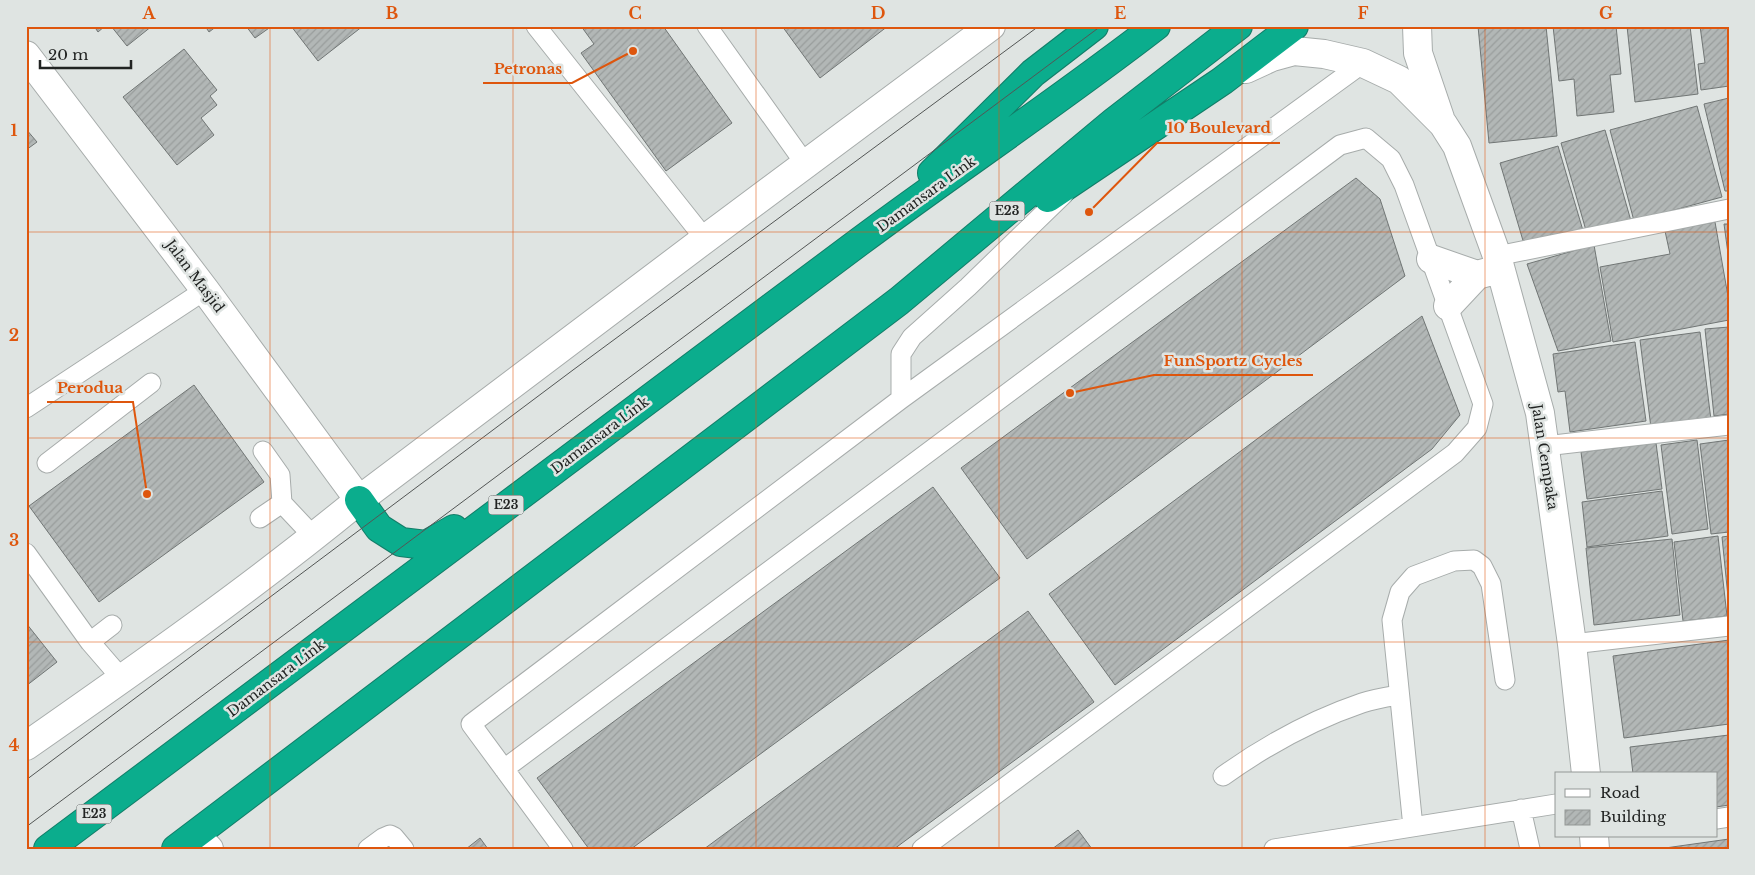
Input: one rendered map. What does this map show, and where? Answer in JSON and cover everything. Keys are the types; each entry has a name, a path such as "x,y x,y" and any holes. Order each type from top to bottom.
{"highway":[{"path":"872,232 1033,73 1094,26"},
{"name":"Damansara Link","path":"48,849 872,232 1093,75 1156,26"},
{"name":"E23","path":"193,844 899,301 1115,121 1238,26"},
{"path":"899,301 1088,170 1222,81 1294,26"},
{"path":"359,500 378,528 401,542 426,546 540,479"}],"street":[{"path":"26,746 314,537 359,500 991,26"},
{"name":"Jalan Cempaka","path":"1417,26 1418,53 1443,124 1456,146 1491,267 1540,413 1572,644 1586,772"},
{"name":"Jalan Cempaka","path":"1222,81 1272,56 1294,52 1324,54 1364,63 1399,80 1443,124"},
{"name":"Jalan Masjid","path":"26,55 205,290 359,500"},
{"path":"1431,259 1491,267"},
{"path":"1448,306 1491,267"}],"lane":[{"path":"536,26 705,240"},
{"path":"707,26 806,165"},
{"path":"563,849 471,724 901,399 1364,63"},
{"path":"504,769 1340,145 1366,138 1391,159 1404,185 1483,404 1477,428 1455,453 922,849"},
{"path":"901,399 901,354 912,337 968,287 1088,170"},
{"path":"1491,267 1729,209"},
{"path":"26,408 205,290"},
{"path":"47,463 151,383"},
{"path":"1545,446 1729,425"},
{"path":"263,451 280,475 282,503 314,537"},
{"path":"260,518 282,503"},
{"path":"26,553 90,642 122,678"},
{"path":"1413,827 1392,620 1400,592 1414,576 1454,561 1474,560 1482,566 1491,584 1505,680"},
{"path":"90,642 112,625"},
{"path":"1572,644 1729,626"},
{"path":"1223,776 1252,755 1309,725 1362,703 1399,695"},
{"path":"1274,849 1555,804"},
{"path":"1521,809 1530,849"},
{"path":"368,849 390,835 404,849"}],"building":[{"path":"94,26 105,26 98,32"},
{"path":"111,26 152,26 127,46"},
{"path":"205,26 217,26 209,32"},
{"path":"246,26 272,26 255,38"},
{"path":"291,26 363,26 318,61"},
{"path":"581,26 663,26 732,123 666,171 581,53 594,44"},
{"path":"782,26 888,26 820,78"},
{"path":"1478,26 1546,26 1557,136 1489,143"},
{"path":"1553,26 1616,26 1621,74 1610,75 1614,112 1577,116 1574,79 1559,81"},
{"path":"1627,26 1690,26 1698,94 1635,102"},
{"path":"1700,26 1729,26 1729,86 1701,90 1698,64 1705,63"},
{"path":"184,49 217,90 210,96 217,105 201,118 214,135 177,165 123,97"},
{"path":"1729,98 1729,191 1725,191 1704,104"},
{"path":"1697,106 1722,197 1634,221 1610,130"},
{"path":"26,129 37,142 26,150"},
{"path":"1605,130 1631,221 1587,234 1561,143"},
{"path":"1558,146 1584,234 1553,243 1551,235 1524,244 1500,163"},
{"path":"1356,178 1380,199 1405,276 1027,559 961,468"},
{"path":"1715,222 1729,302 1729,320 1613,342 1600,267 1670,254 1665,231"},
{"path":"1724,224 1729,224 1729,261"},
{"path":"1594,245 1611,341 1558,351 1527,264"},
{"path":"1422,316 1460,415 1432,449 1115,685 1049,594"},
{"path":"1729,327 1729,414 1714,416 1705,329"},
{"path":"1700,332 1711,420 1651,428 1640,340"},
{"path":"1635,342 1646,421 1570,432 1565,391 1558,392 1553,354"},
{"path":"194,385 264,482 99,602 29,506"},
{"path":"1697,440 1708,529 1672,534 1661,445"},
{"path":"1729,440 1729,532 1711,534 1700,444"},
{"path":"1656,443 1662,489 1587,499 1581,452"},
{"path":"933,487 1000,578 631,849 589,849 537,778"},
{"path":"1662,491 1668,536 1587,547 1582,502"},
{"path":"1718,536 1727,616 1683,621 1674,542"},
{"path":"1729,536 1729,607 1722,537"},
{"path":"1672,539 1680,615 1594,625 1586,548"},
{"path":"1028,611 1094,702 894,849 704,849"},
{"path":"26,623 57,662 26,686"},
{"path":"1729,640 1729,724 1624,738 1613,656"},
{"path":"1729,735 1729,805 1718,807 1718,772 1633,772 1630,747"},
{"path":"1078,830 1092,849 1052,849"},
{"path":"480,838 488,849 466,849"},
{"path":"1729,839 1729,849 1658,849"}],"tram line":[{"path":"26,780 573,370 1039,26"},
{"path":"26,827 1101,26"}],"place":[{"name":"Petronas","path":"633,51"},
{"name":"10 Boulevard","path":"1089,212"},
{"name":"FunSportz Cycles","path":"1070,393"},
{"name":"Perodua","path":"147,494"}]}
